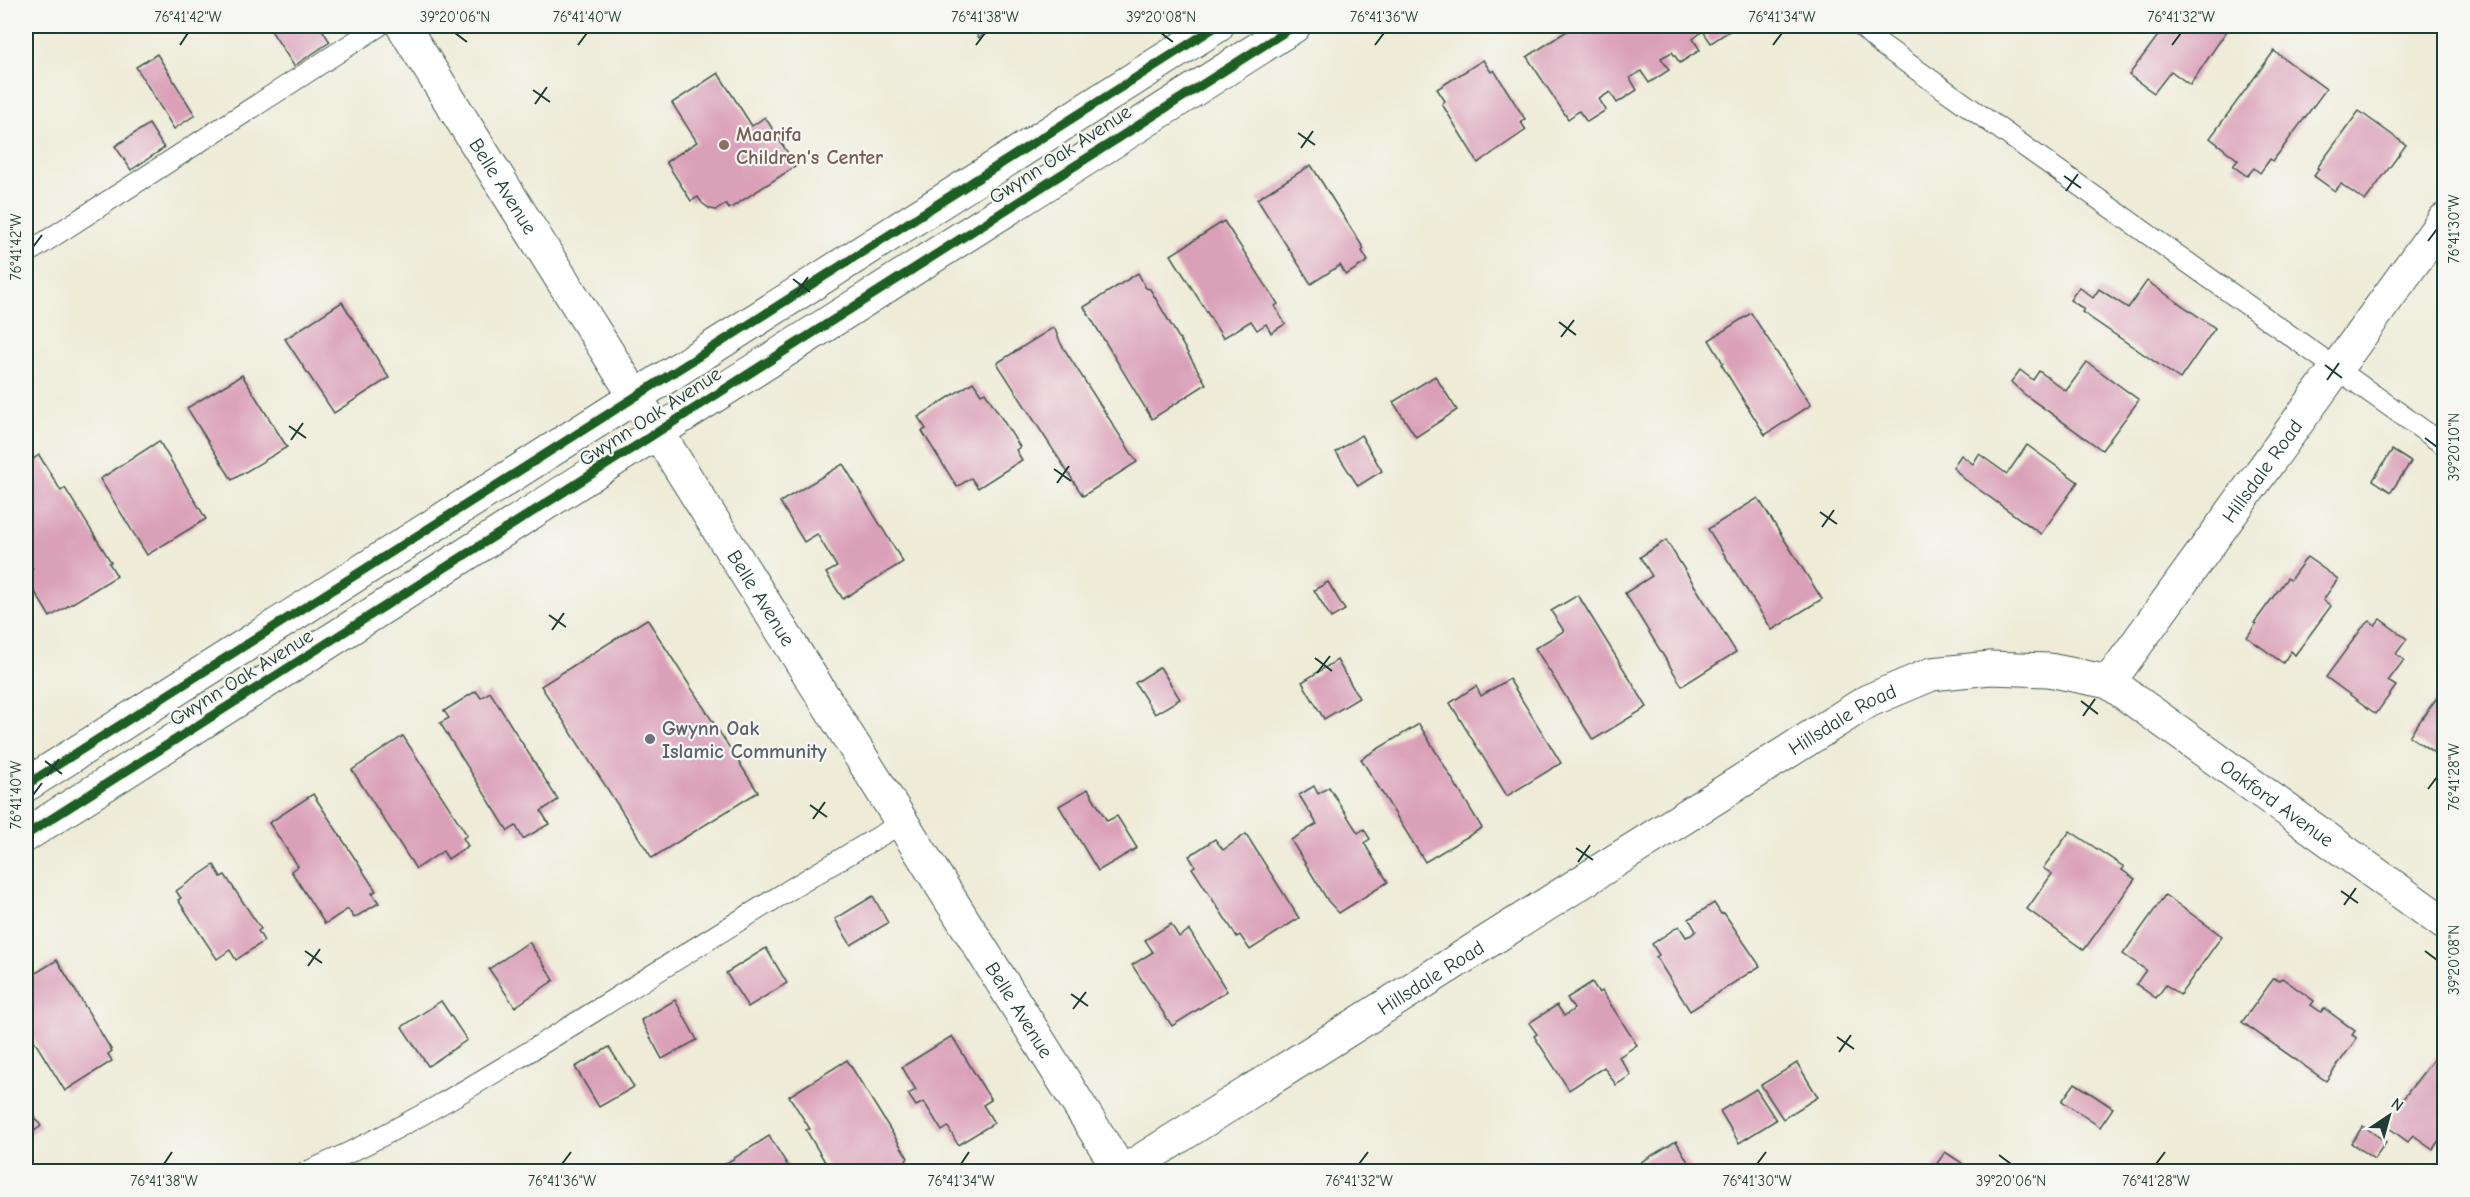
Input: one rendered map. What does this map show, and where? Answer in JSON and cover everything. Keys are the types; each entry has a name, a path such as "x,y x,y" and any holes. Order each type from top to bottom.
{"street":[{"name":"Belle Avenue","path":"403,26 1122,1172"},
{"name":"Gwynn Oak Avenue","path":"26,785 1217,26"},
{"name":"Gwynn Oak Avenue","path":"26,835 1294,26"},
{"name":"Hillsdale Road","path":"1122,1172 1868,701 1932,674 1990,668 2049,670 2109,682 2445,220"},
{"name":"Oakford Avenue","path":"2109,682 2445,923"}],"lane":[{"path":"26,254 380,26"},
{"path":"1861,26 1882,45 2445,445"},
{"path":"306,1172 353,1152 479,1083 779,895 902,823"}],"building":[{"path":"268,26 320,26 330,42 294,66"},
{"path":"971,26 999,26 979,38"},
{"path":"1563,26 1728,26 1731,30 1711,43 1703,31 1693,39 1700,50 1680,63 1672,52 1661,58 1669,70 1649,83 1641,71 1630,78 1637,90 1617,103 1610,92 1599,99 1606,110 1587,122 1579,111 1568,119 1527,57 1567,31"},
{"path":"2165,26 2230,26 2190,85 2171,71 2154,93 2129,75"},
{"path":"2274,51 2326,89 2273,161 2270,159 2260,173 2254,168 2247,176 2233,166 2238,160 2210,138"},
{"path":"157,54 195,115 174,129 136,67"},
{"path":"1483,60 1491,72 1494,70 1525,119 1521,122 1526,130 1478,163 1442,104 1445,101 1437,89"},
{"path":"718,73 752,126 765,117 796,166 729,209 726,204 716,210 710,209 698,197 691,201 666,162 697,142 672,103"},
{"path":"2359,111 2406,145 2365,201 2341,184 2335,191 2314,176 2319,169 2317,168"},
{"path":"149,124 164,148 131,170 115,146"},
{"path":"1311,165 1364,249 1362,251 1368,261 1346,275 1340,265 1311,284 1257,199"},
{"path":"1224,221 1278,304 1275,306 1285,324 1271,333 1266,324 1257,330 1251,321 1223,338 1171,255"},
{"path":"1138,273 1146,288 1150,289 1206,384 1152,419 1084,307"},
{"path":"2147,281 2215,328 2180,379 2082,312 2084,309 2070,300 2079,287 2093,298 2099,289 2128,308"},
{"path":"342,302 389,378 334,413 285,339"},
{"path":"1751,313 1811,405 1765,435 1721,364 1723,363 1709,340"},
{"path":"1054,327 1061,344 1137,462 1083,496 997,363"},
{"path":"2087,362 2139,400 2102,450 2024,394 2011,382 2020,370 2033,380 2039,371 2066,391"},
{"path":"242,375 287,447 232,480 187,408"},
{"path":"1435,376 1457,410 1416,437 1393,402"},
{"path":"973,382 981,394 985,392 1020,447 1016,450 1022,460 978,488 971,478 957,487 922,431 926,429 918,417"},
{"path":"1361,435 1382,471 1358,486 1336,452"},
{"path":"159,441 206,519 147,555 100,479"},
{"path":"2027,445 2078,482 2041,534 1963,478 1953,467 1961,455 1973,464 1979,454 2007,474"},
{"path":"2392,450 2411,462 2391,492 2373,480"},
{"path":"39,455 61,491 65,488 111,562 109,563 117,576 50,617 26,577 26,573 33,569 26,557 26,464"},
{"path":"843,464 903,562 843,599 826,573 837,567 817,534 804,542 780,502"},
{"path":"1758,498 1822,599 1772,630 1708,529"},
{"path":"1666,540 1736,652 1682,686 1625,593 1652,576 1640,557"},
{"path":"2307,557 2338,579 2323,600 2331,606 2295,655 2291,651 2283,663 2247,637 2256,624 2254,623 2287,578 2290,580"},
{"path":"1328,582 1345,610 1331,618 1314,590"},
{"path":"1578,595 1647,707 1593,740 1535,648 1564,631 1551,611"},
{"name":"Gwynn Oak Islamic Community","path":"647,619 758,792 652,858 541,686"},
{"path":"2380,619 2407,639 2396,654 2404,660 2388,681 2396,686 2376,714 2326,677 2362,628 2370,621 2375,625"},
{"path":"1337,660 1359,698 1324,719 1302,682"},
{"path":"1160,667 1180,699 1155,714 1135,683"},
{"path":"1509,679 1561,763 1507,796 1450,703 1476,686 1481,696"},
{"path":"2444,688 2444,759 2409,736"},
{"path":"476,691 481,698 490,692 558,800 541,811 549,824 523,839 516,826 508,831 440,723 449,718 444,711"},
{"path":"1419,724 1482,828 1425,862 1361,759"},
{"path":"403,736 467,835 463,838 468,846 448,859 443,851 416,869 352,770"},
{"path":"1314,786 1318,794 1329,787 1358,833 1364,829 1370,839 1364,843 1388,882 1339,913 1328,901 1291,840 1317,824 1299,795"},
{"path":"1088,789 1107,821 1117,816 1137,848 1098,871 1059,806"},
{"path":"313,794 376,891 372,893 379,903 354,918 348,909 325,924 291,871 298,866 269,823"},
{"path":"2070,831 2124,867 2122,870 2135,879 2084,950 2027,909 2052,874 2043,868"},
{"path":"1246,834 1299,918 1250,950 1240,935 1237,937 1192,868 1195,866 1189,856 1215,839 1223,850"},
{"path":"214,865 221,877 225,875 261,929 258,931 264,941 236,960 230,950 217,959 178,900 181,898 176,891"},
{"path":"2165,895 2222,936 2180,995 2166,985 2156,998 2136,984 2146,970 2123,954"},
{"path":"873,896 888,923 851,945 835,919"},
{"path":"1714,903 1721,914 1724,913 1760,966 1690,1011 1656,957 1659,955 1652,944 1679,926 1686,937 1691,935 1696,931 1689,919"},
{"path":"1171,924 1179,937 1189,930 1227,991 1172,1026 1132,965 1153,952 1145,940"},
{"path":"529,942 554,980 515,1007 489,969"},
{"path":"766,948 787,983 748,1007 726,973"},
{"path":"57,960 112,1051 108,1054 112,1061 65,1091 30,1034 26,1037 26,979"},
{"path":"2274,978 2279,981 2282,978 2314,1001 2311,1005 2321,1012 2324,1008 2355,1031 2352,1035 2357,1038 2326,1081 2242,1022"},
{"path":"1592,982 1599,993 1602,991 1637,1045 1619,1057 1631,1075 1616,1085 1604,1067 1569,1090 1534,1036 1537,1034 1529,1023 1557,1005 1564,1016 1574,1009 1567,998"},
{"path":"675,1000 697,1040 662,1059 641,1020"},
{"path":"441,1001 467,1040 428,1066 402,1027"},
{"path":"952,1036 991,1100 983,1105 994,1123 958,1145 948,1127 942,1131 924,1102 916,1106 908,1094 916,1090 902,1067"},
{"path":"609,1047 634,1087 599,1107 575,1067"},
{"path":"2436,1056 2444,1062 2444,1133 2433,1149 2413,1135 2408,1142 2388,1127 2393,1120 2389,1117"},
{"path":"847,1060 908,1158 906,1160 913,1172 831,1172 806,1130 810,1129 789,1096"},
{"path":"1797,1063 1818,1097 1783,1119 1761,1085"},
{"path":"2075,1083 2113,1108 2100,1127 2062,1101"},
{"path":"1756,1089 1776,1120 1739,1143 1720,1111"},
{"path":"26,1105 41,1126 26,1137"},
{"path":"2363,1126 2386,1142 2374,1159 2351,1143"},
{"path":"769,1136 792,1172 719,1172 717,1169"},
{"path":"1676,1141 1694,1172 1647,1172 1641,1162"},
{"path":"1945,1152 1965,1165 1961,1172 1931,1172"}],"cycle path":[{"path":"26,785 1217,26"},
{"path":"26,835 1294,26"}],"place":[{"name":"Maarifa Children's Center","path":"724,145"},
{"name":"Gwynn Oak Islamic Community","path":"650,739"}]}
